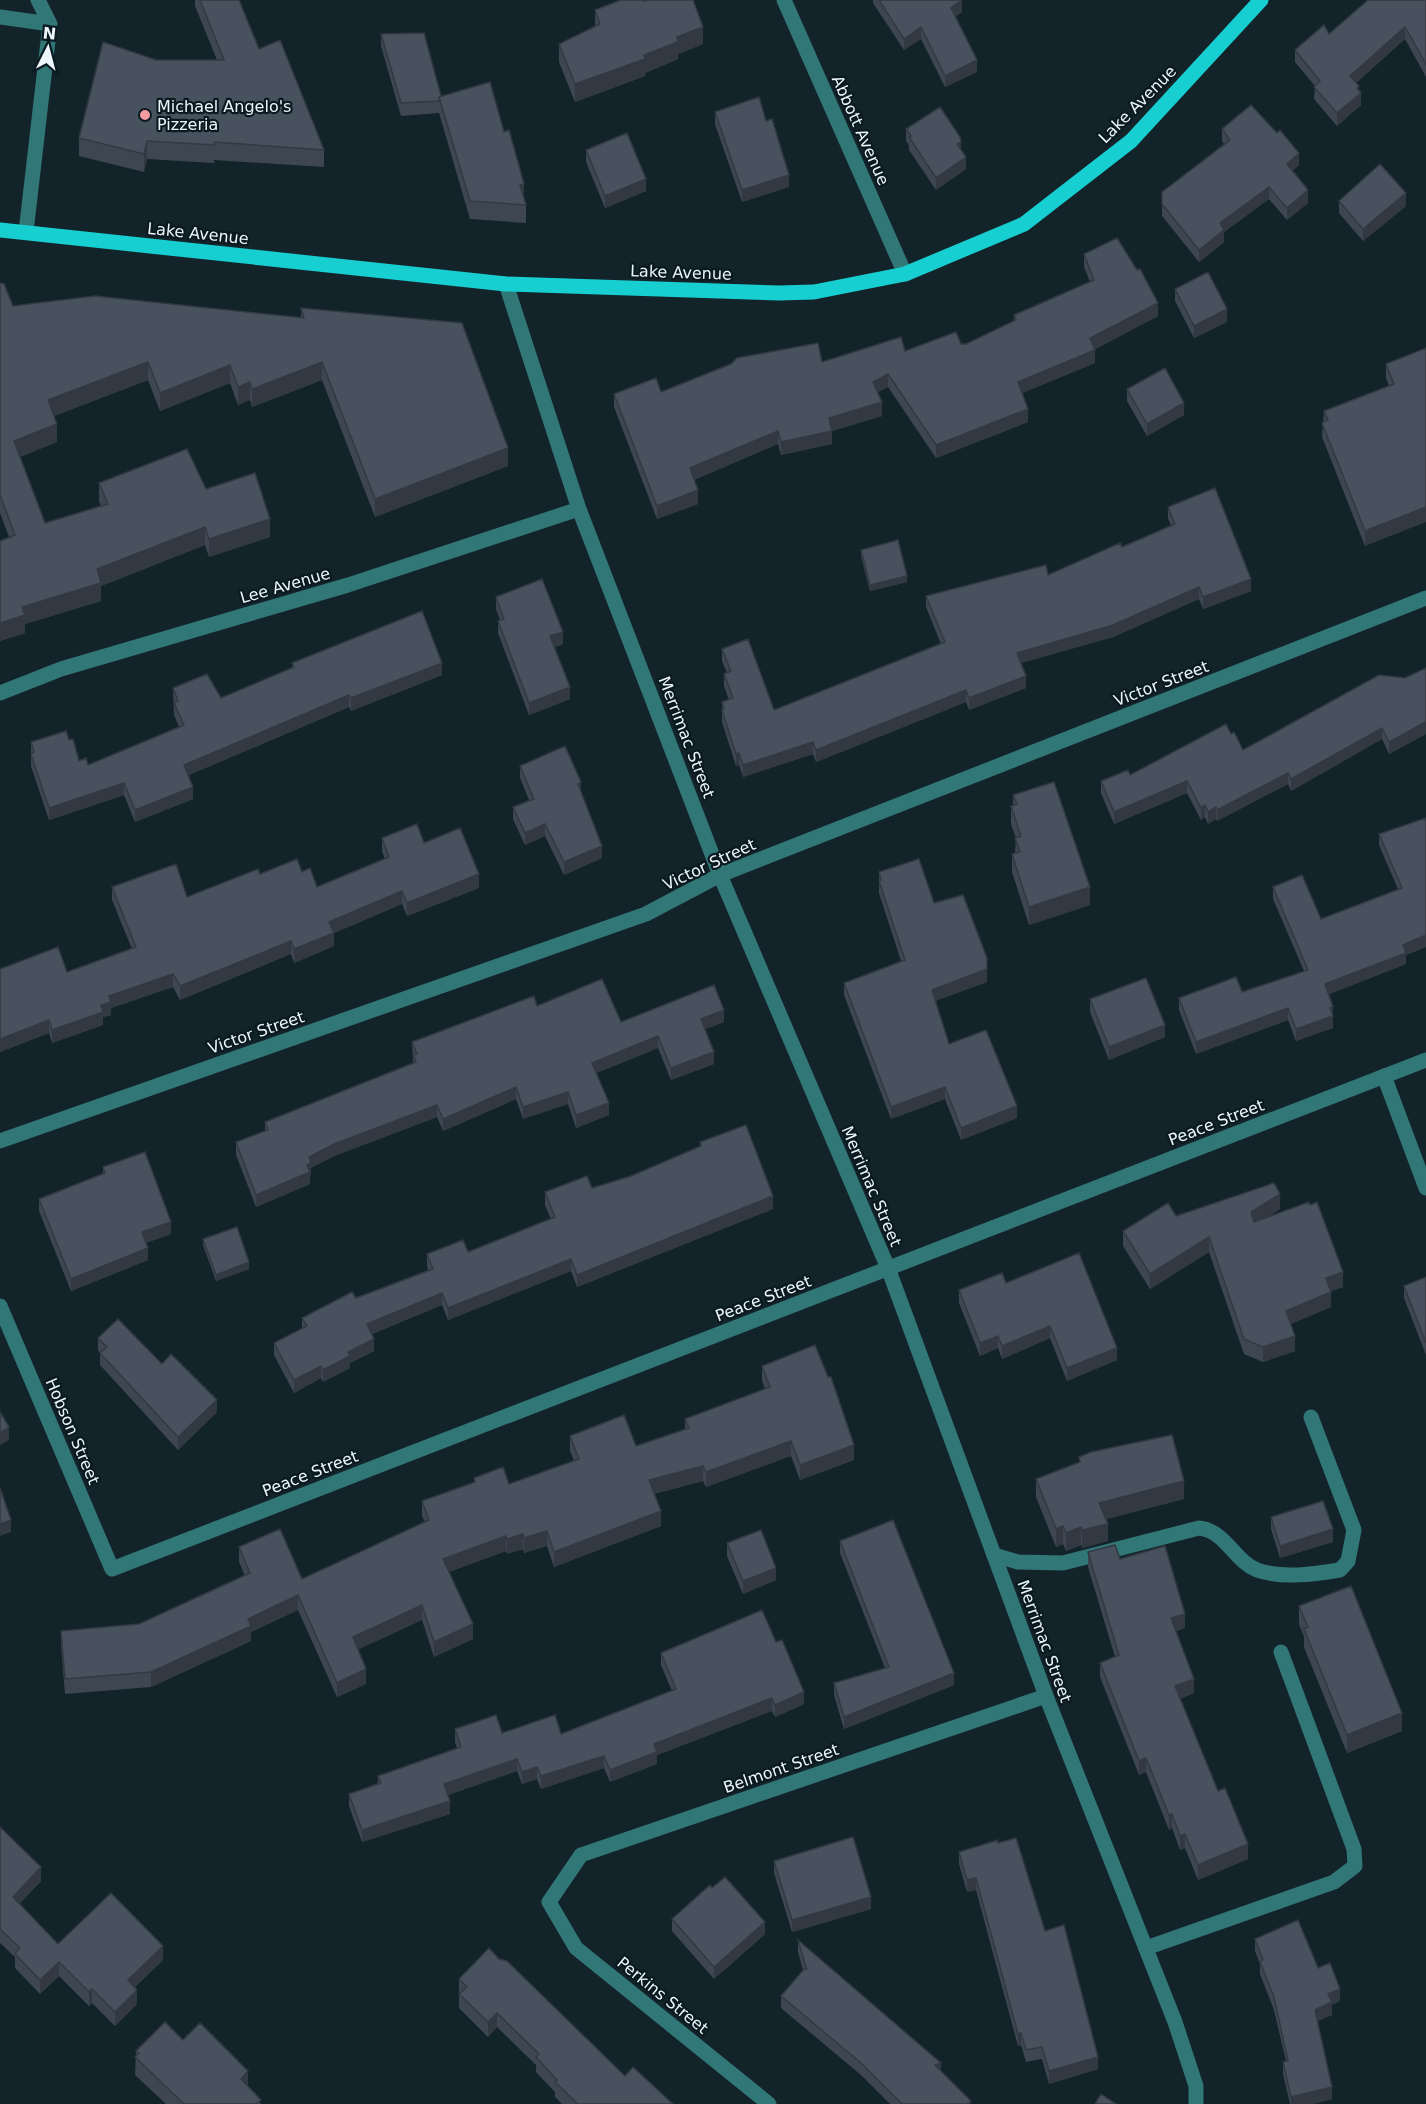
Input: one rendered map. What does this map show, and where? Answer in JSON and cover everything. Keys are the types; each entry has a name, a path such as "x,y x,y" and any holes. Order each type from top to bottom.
{"main road":[{"name":"Lake Avenue","path":"0,230 506,284 779,293 814,292 905,274 1024,224 1131,141 1261,0"}],"street":[{"path":"26,232 50,24 38,0"},
{"name":"Abbott Avenue","path":"784,0 905,274"},
{"path":"0,17 50,24"},
{"name":"Merrimac Street","path":"506,284 579,509 720,875 888,1268 1046,1696 1175,2022 1196,2086 1196,2104"},
{"name":"Lee Avenue","path":"0,693 61,669 348,585 579,509"},
{"name":"Victor Street","path":"0,1141 646,914 720,875 1426,598"},
{"name":"Peace Street","path":"112,1569 1426,1060"},
{"path":"1384,1076 1426,1188"},
{"name":"Hobson Street","path":"0,1306 112,1569"},
{"path":"994,1555 1018,1562 1063,1563 1199,1528 1210,1529 1220,1535 1234,1552 1256,1569 1298,1574 1340,1570 1348,1562 1354,1530 1311,1417"},
{"path":"1146,1948 1334,1882 1355,1866 1354,1849 1281,1652"},
{"name":"Belmont Street","path":"549,1902 581,1855 1046,1696"},
{"name":"Perkins Street","path":"549,1902 576,1948 769,2104"}],"building":[{"path":"200,0 239,0 259,49 280,40 324,150 214,142 214,145 147,141 144,154 79,138 103,42 156,60 224,60"},
{"path":"621,0 693,0 703,27 677,37 678,42 644,55 645,59 575,84 559,44 600,24 595,10"},
{"path":"879,0 962,0 951,8 977,60 945,76 921,27 904,39"},
{"path":"1368,0 1426,0 1426,64 1405,27 1350,76 1359,86 1357,88 1361,93 1337,113 1314,87 1320,81 1295,50 1324,25 1329,34"},
{"path":"424,33 441,96 439,101 401,103 381,34"},
{"path":"490,82 504,132 509,130 524,184 520,185 526,205 470,201 439,97"},
{"path":"759,97 766,121 772,119 789,175 742,190 715,112"},
{"path":"1251,105 1277,133 1280,130 1299,153 1287,164 1308,190 1287,208 1269,187 1220,223 1224,230 1199,250 1162,204 1162,192 1230,140 1222,129"},
{"path":"940,107 960,137 961,142 957,144 966,157 936,178 906,129"},
{"path":"627,133 646,179 605,196 586,150"},
{"path":"1380,164 1406,193 1363,229 1339,201"},
{"path":"1117,238 1137,270 1140,269 1158,303 1090,338 1095,350 1018,382 1028,409 936,445 888,374 873,382 882,402 829,418 832,431 781,442 778,431 690,468 698,490 657,506 614,394 656,378 661,392 731,364 737,358 818,343 822,362 901,337 905,351 956,332 961,344 966,344 1016,320 1014,315 1094,280 1084,254"},
{"path":"1208,272 1227,309 1194,326 1175,289"},
{"path":"0,283 4,284 13,306 95,296 304,318 301,308 462,323 508,448 375,499 322,362 252,389 250,382 238,387 230,365 160,393 148,362 48,400 57,424 14,441 45,523 108,504 99,483 187,449 206,489 255,473 270,519 209,539 205,527 97,569 101,583 22,607 25,615 0,623 0,541 15,535 0,495"},
{"path":"1426,348 1426,507 1365,531 1322,423 1328,420 1324,411 1394,384 1386,364"},
{"path":"1165,368 1184,403 1147,424 1127,389"},
{"path":"1215,488 1251,579 1203,597 1199,587 1113,625 1017,653 1026,676 969,698 966,690 816,750 813,742 743,765 739,753 736,754 722,710 724,709 722,702 733,698 724,674 731,671 722,649 748,639 774,710 945,642 926,596 1046,565 1048,575 1120,543 1122,547 1175,524 1168,507"},
{"path":"898,540 907,576 870,585 861,550"},
{"path":"542,579 563,632 550,636 570,687 529,703 498,621 504,619 496,597"},
{"path":"422,611 442,663 351,698 349,695 184,765 193,787 135,810 124,783 49,808 31,754 34,752 31,742 66,731 69,740 73,739 79,761 86,758 88,765 184,725 174,703 178,701 173,688 207,674 221,698 294,667 292,663"},
{"path":"1426,668 1426,722 1389,742 1382,728 1291,779 1288,773 1217,810 1216,807 1208,812 1205,805 1201,808 1187,781 1114,812 1101,781 1128,770 1130,775 1226,724 1231,734 1234,732 1243,750 1379,675 1405,678"},
{"path":"565,746 581,782 578,784 602,846 564,862 545,824 525,833 513,807 534,799 520,766"},
{"path":"1054,782 1090,887 1029,907 1012,854 1020,852 1015,838 1021,836 1011,806 1017,804 1013,795"},
{"path":"1426,818 1426,935 1403,945 1406,953 1325,984 1333,1007 1330,1008 1333,1016 1296,1029 1288,1008 1196,1042 1179,998 1236,977 1242,992 1308,970 1273,887 1302,875 1321,919 1402,888 1379,834"},
{"path":"417,824 424,843 460,828 479,874 407,903 402,891 329,922 334,933 294,949 291,941 180,986 173,974 109,996 111,1002 101,1005 103,1012 52,1030 49,1020 0,1039 0,969 58,947 67,972 136,947 112,887 176,864 187,897 258,869 260,874 297,859 302,872 310,868 317,887 389,857 382,838"},
{"path":"919,859 934,903 963,895 987,958 987,969 932,990 949,1044 986,1030 1017,1106 961,1128 945,1087 891,1107 844,983 905,960 879,881 881,880 879,872"},
{"path":"1146,978 1165,1025 1109,1047 1090,999"},
{"path":"602,979 621,1022 714,985 724,1010 701,1019 714,1052 671,1068 658,1036 592,1063 609,1103 576,1115 568,1092 523,1107 516,1087 443,1119 437,1105 334,1144 309,1157 311,1163 307,1165 310,1172 256,1195 236,1142 268,1130 265,1122 416,1062 413,1055 417,1054 412,1042 534,996 537,1006"},
{"path":"746,1125 773,1196 577,1275 571,1259 448,1308 442,1293 367,1324 374,1339 348,1352 350,1356 323,1370 321,1366 294,1380 274,1343 307,1326 302,1318 352,1292 356,1298 433,1269 427,1254 463,1240 468,1252 555,1217 545,1192 587,1176 592,1188 631,1176 701,1146 700,1142"},
{"path":"145,1152 171,1222 142,1232 148,1248 71,1279 39,1199 105,1173 103,1167"},
{"path":"1274,1183 1280,1194 1251,1212 1254,1222 1309,1202 1310,1205 1317,1202 1343,1272 1326,1278 1331,1292 1286,1311 1295,1336 1263,1347 1244,1339 1209,1237 1150,1274 1123,1231 1168,1203 1176,1216"},
{"path":"237,1227 249,1262 216,1275 203,1239"},
{"path":"1079,1253 1117,1348 1067,1368 1050,1326 1002,1346 998,1336 980,1343 959,1290 1002,1273 1006,1283"},
{"path":"1426,1277 1426,1343 1404,1286"},
{"path":"118,1319 162,1364 171,1354 217,1400 178,1437 100,1353 107,1347 98,1338"},
{"path":"815,1345 828,1377 831,1377 854,1445 800,1465 791,1441 706,1472 703,1466 649,1480 661,1511 554,1552 547,1531 524,1538 523,1534 507,1539 506,1536 443,1559 473,1624 434,1642 422,1605 353,1637 366,1669 337,1683 298,1595 248,1619 251,1626 151,1672 65,1679 61,1631 139,1624 250,1573 239,1547 280,1529 302,1579 429,1520 422,1501 475,1482 474,1478 503,1467 509,1484 579,1459 570,1436 624,1415 636,1446 689,1428 685,1419 770,1387 762,1366"},
{"path":"0,1412 9,1427 0,1433"},
{"path":"1172,1435 1184,1481 1099,1503 1108,1524 1082,1530 1081,1527 1066,1533 1063,1526 1056,1529 1036,1479 1080,1462 1079,1457 1091,1452"},
{"path":"0,1488 11,1520 0,1524"},
{"path":"1323,1501 1333,1529 1280,1546 1271,1517"},
{"path":"893,1520 954,1673 844,1717 834,1683 889,1667 840,1541"},
{"path":"761,1530 776,1568 743,1581 727,1543"},
{"path":"1115,1545 1120,1559 1165,1546 1185,1614 1171,1618 1194,1679 1175,1686 1218,1791 1225,1788 1248,1844 1198,1865 1185,1834 1180,1836 1172,1814 1169,1815 1146,1758 1139,1761 1100,1663 1119,1655 1088,1552"},
{"path":"1351,1586 1402,1713 1347,1735 1304,1629 1308,1627 1299,1606"},
{"path":"762,1610 776,1642 782,1640 804,1692 775,1705 772,1698 654,1744 657,1752 610,1770 604,1756 541,1776 537,1767 522,1772 517,1759 444,1784 450,1801 362,1830 349,1794 381,1783 378,1776 461,1747 455,1729 496,1715 502,1733 555,1715 561,1734 676,1689 661,1653"},
{"path":"0,1827 41,1867 13,1897 58,1944 111,1893 163,1946 128,1980 137,1990 115,2012 92,1989 89,1992 59,1962 40,1980 15,1954 20,1948 0,1929"},
{"path":"853,1837 871,1897 792,1920 774,1861"},
{"path":"1016,1838 1045,1931 1064,1925 1098,2057 1049,2071 1042,2047 1026,2050 1021,2033 1018,2034 976,1878 967,1880 959,1852 998,1840 998,1843"},
{"path":"725,1877 765,1922 714,1967 672,1919 710,1885 712,1888"},
{"path":"1298,1920 1318,1968 1330,1963 1340,1989 1328,1994 1332,2002 1315,2010 1332,2087 1291,2097 1283,2062 1288,2061 1274,1997 1260,1962 1263,1960 1255,1939"},
{"path":"798,1940 941,2063 935,2065 971,2101 968,2104 902,2104 861,2063 781,1996 805,1968 807,1970"},
{"path":"489,1948 499,1959 507,1961 625,2076 633,2067 673,2104 578,2104 555,2082 557,2080 536,2057 539,2054 497,2013 488,2022 459,1994 467,1987 459,1979"},
{"path":"165,2022 183,2040 200,2023 248,2071 241,2079 261,2100 256,2104 184,2104 135,2057 139,2053 136,2051"},
{"path":"1101,2094 1116,2104 1095,2104"}],"place":[{"name":"Michael Angelo's Pizzeria","path":"145,115"}]}
